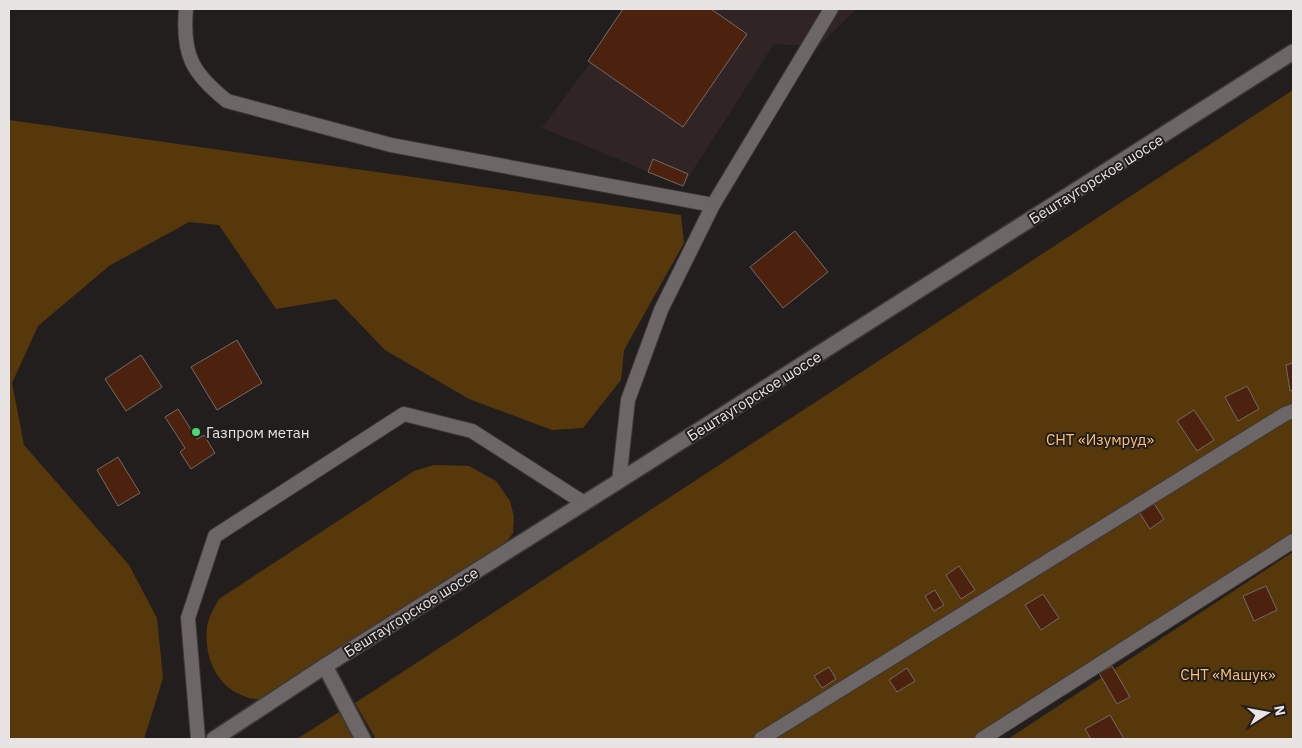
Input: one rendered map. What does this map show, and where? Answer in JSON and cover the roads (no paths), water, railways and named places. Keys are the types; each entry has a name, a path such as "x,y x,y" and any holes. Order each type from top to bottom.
{"street":[{"name":"Бештаугорское шоссе","path":"214,739 325,666 619,482 1293,52"},
{"path":"325,666 363,739"}],"lane":[{"path":"186,9 184,30 191,63 206,84 227,102 391,145 713,205"},
{"path":"619,482 628,400 661,310 713,205 831,9"},
{"path":"761,739 1293,411"},
{"path":"198,739 188,618 215,536 404,414 472,431 584,503"},
{"path":"982,739 1293,541"}],"place":[{"name":"Газпром метан","path":"196,432"}],"park label":[{"name":"СНТ «Изумруд»","path":"1100,439"},
{"name":"СНТ «Машук»","path":"1228,674"}]}
